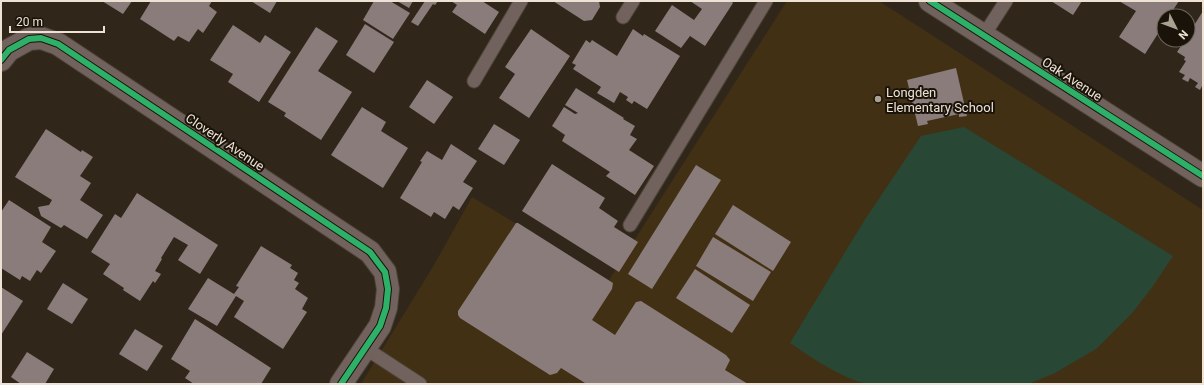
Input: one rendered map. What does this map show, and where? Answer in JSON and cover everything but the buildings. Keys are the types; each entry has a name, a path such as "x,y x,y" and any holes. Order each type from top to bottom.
{"street":[{"name":"Oak Avenue","path":"930,1 1203,176"},
{"name":"Cloverly Avenue","path":"1,60 9,50 29,39 41,38 58,44 370,252 385,272 388,289 386,308 380,326 365,348"},
{"path":"341,384 365,348"}],"lane":[{"path":"474,81 521,1"},
{"path":"623,17 633,1"},
{"path":"630,225 766,1"},
{"path":"984,35 1006,1"},
{"path":"365,348 420,384"}],"shaded area":[{"name":"Longden Elementary School","path":"787,1 879,1 1203,210 1203,384 361,384 434,265 472,197 609,280"}],"green space":[{"path":"964,127 1173,256 1133,312 1096,349 1053,374 1028,384 866,384 836,372 790,343 864,221 921,136"}],"cycle path":[{"path":"930,1 1203,176"},
{"path":"1,60 9,50 29,39 41,38 58,44 370,252 385,272 388,289 386,308 380,326 341,384"}],"place":[{"name":"Longden Elementary School","path":"878,99"}]}
